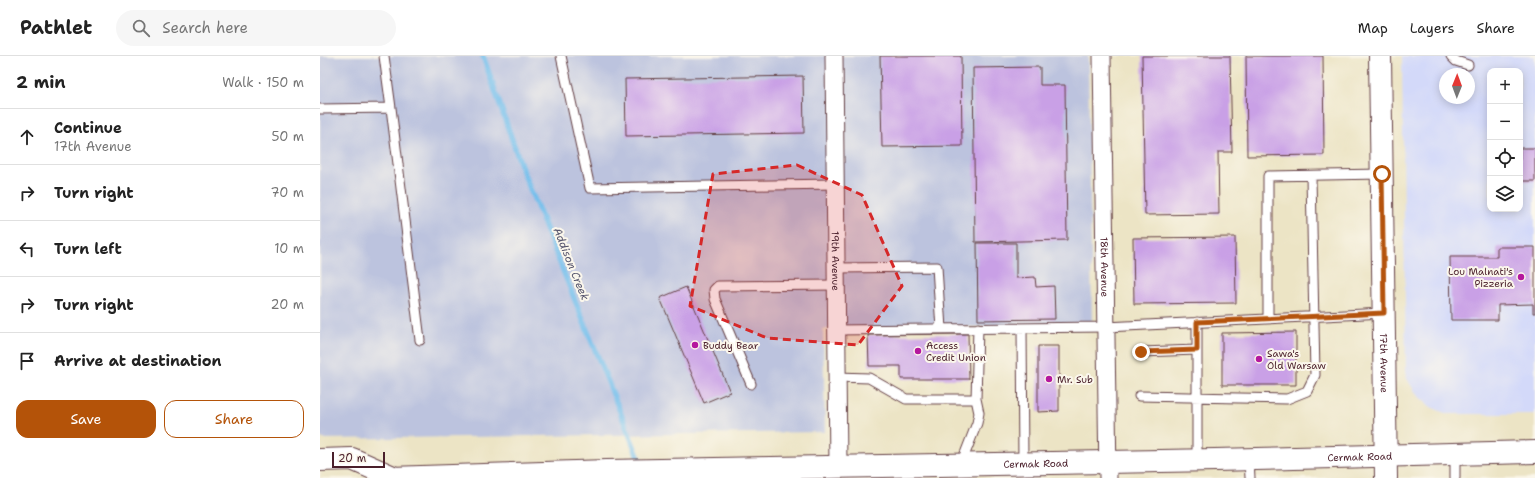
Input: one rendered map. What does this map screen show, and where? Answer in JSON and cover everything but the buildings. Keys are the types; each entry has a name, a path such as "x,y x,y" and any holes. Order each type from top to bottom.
{"main road":[{"name":"17th Avenue","path":"1380,56 1386,478"},
{"name":"Cermak Road","path":"320,460 352,459 392,478 701,469 824,470 961,464 992,467 1023,463 1108,470 1197,460 1250,469 1386,456 1535,452"}],"street":[{"name":"19th Avenue","path":"824,470 837,377 834,56"},
{"name":"18th Avenue","path":"1102,56 1108,470"}],"lane":[{"path":"384,56 420,340"},
{"path":"560,56 590,188 835,184"},
{"path":"1451,56 1456,61 1468,65"},
{"path":"320,109 390,108"},
{"path":"1268,319 1268,176 1382,174"},
{"path":"1139,396 1287,399 1307,391 1315,375 1311,176"},
{"path":"751,384 715,299 714,290 718,286 836,277 937,267 941,329"},
{"path":"836,330 1106,327 1384,313"},
{"path":"1197,322 1197,460"},
{"path":"961,464 979,414 976,399 978,328"},
{"path":"1022,328 1023,463"},
{"path":"1141,352 1197,350"},
{"path":"837,377 869,378 906,399 976,399"},
{"path":"1455,454 1455,478"}],"highlighted area":[{"path":"797,165 862,195 902,286 858,345 767,338 690,306 713,174"}],"shaded area":[{"path":"320,56 1088,56 1092,325 823,329 825,432 322,439 320,435"},
{"path":"1402,56 1535,56 1535,414 1447,414 1431,407 1417,395 1406,377"}],"waterway":[{"name":"Addison Creek","path":"483,56 524,174 642,466"}],"place":[{"name":"Lou Malnati's Pizzeria","path":"1521,277"},
{"name":"Buddy Bear","path":"695,345"},
{"name":"Access Credit Union","path":"918,351"},
{"name":"Sawa's Old Warsaw","path":"1259,359"},
{"name":"Mr. Sub","path":"1049,379"}],"route":[{"path":"1141,352 1197,350 1197,322 1384,313 1382,174"}]}
